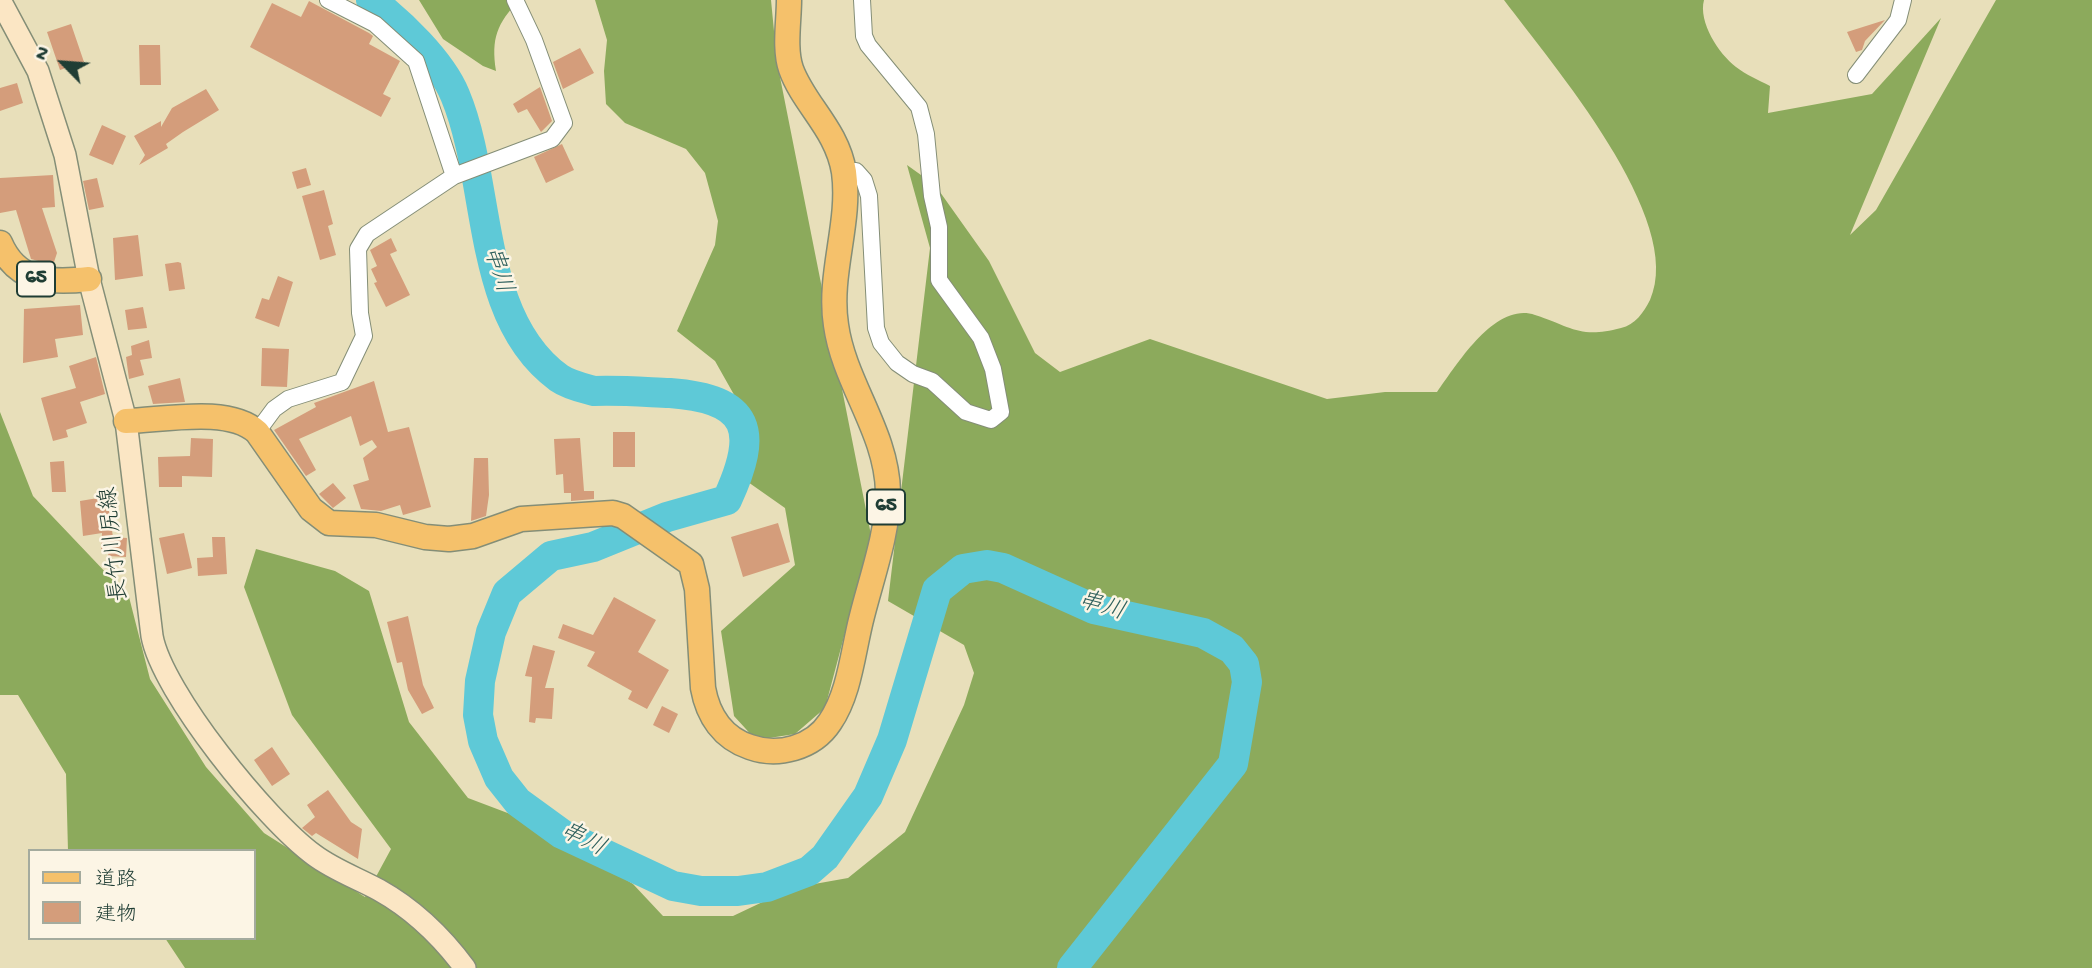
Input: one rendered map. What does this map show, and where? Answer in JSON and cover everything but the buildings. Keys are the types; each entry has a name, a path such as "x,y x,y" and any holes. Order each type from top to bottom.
{"main road":[{"name":"長竹川尻線","path":"0,0 29,51 51,107 65,155 89,279 126,421 152,636 166,678 245,785 289,836 323,862 402,905 438,936 465,968"},
{"name":"65","path":"126,421 228,417 246,422 257,432 311,509 329,523 376,525 425,537 449,539 473,536 521,519 602,512 623,516 683,556 694,572 703,688 706,702 717,724 740,744 768,751 792,749 815,738 831,722 844,689 884,526 888,490 876,436 836,326 836,277 844,172 831,134 791,69 789,0"},
{"name":"65","path":"0,243 13,265 34,278 53,282 89,279"}],"street":[{"path":"328,0 375,24 416,61 454,176"},
{"path":"257,432 274,408 288,399 342,382 364,336 358,249 367,234 454,176 552,139 565,123 534,40 515,0"},
{"path":"844,172 856,171 861,175 869,196 876,328 880,344 897,363 913,374 932,381 966,412 991,420 1002,412 993,369 981,338 939,281 939,227 932,196 926,134 919,107 864,36 862,0"},
{"path":"1856,75 1898,20 1903,0"}],"green space":[{"path":"419,0 519,0 497,32 494,49 496,71 483,66 443,39"},
{"path":"595,0 771,0 777,62 871,535 825,708 795,734 756,740 734,716 721,631 795,565 785,508 738,475 737,400 715,361 677,331 715,245 718,221 705,173 686,149 625,123 606,104 604,71 607,40"},
{"path":"1504,0 1704,0 1707,27 1723,54 1740,70 1770,86 1768,113 1872,94 1941,18 1850,235 1876,210 1996,0 2092,0 2092,968 185,968 166,940 256,940 256,849 68,849 66,774 18,695 0,695 0,412 33,496 129,597 150,679 206,767 264,833 365,897 391,849 292,715 244,587 256,549 335,571 369,591 409,722 468,798 534,823 633,884 663,916 733,916 792,888 848,878 905,832 964,705 974,673 964,645 888,601 930,248 907,165 935,185 989,261 1035,353 1060,372 1150,339 1327,399 1385,392 1437,392 1478,338 1505,317 1520,313 1535,315 1576,330 1607,331 1631,324 1650,300 1656,267 1649,228 1632,187 1609,144 1552,62"}],"waterway":[{"name":"串川","path":"371,0 419,43 440,69 455,95 467,130 489,247 499,285 513,320 532,352 559,378 585,389 670,393 697,396 718,403 732,411 741,423 744,437 743,455 727,500 667,517 593,547 551,556 507,593 491,632 480,681 478,715 483,741 499,778 518,802 562,834 673,886 701,891 738,891 767,887 809,871 825,857 868,796 892,740 937,590 963,569 987,565 1003,568 1094,609 1203,633 1232,649 1244,664 1247,682 1233,764 1072,968"}]}
